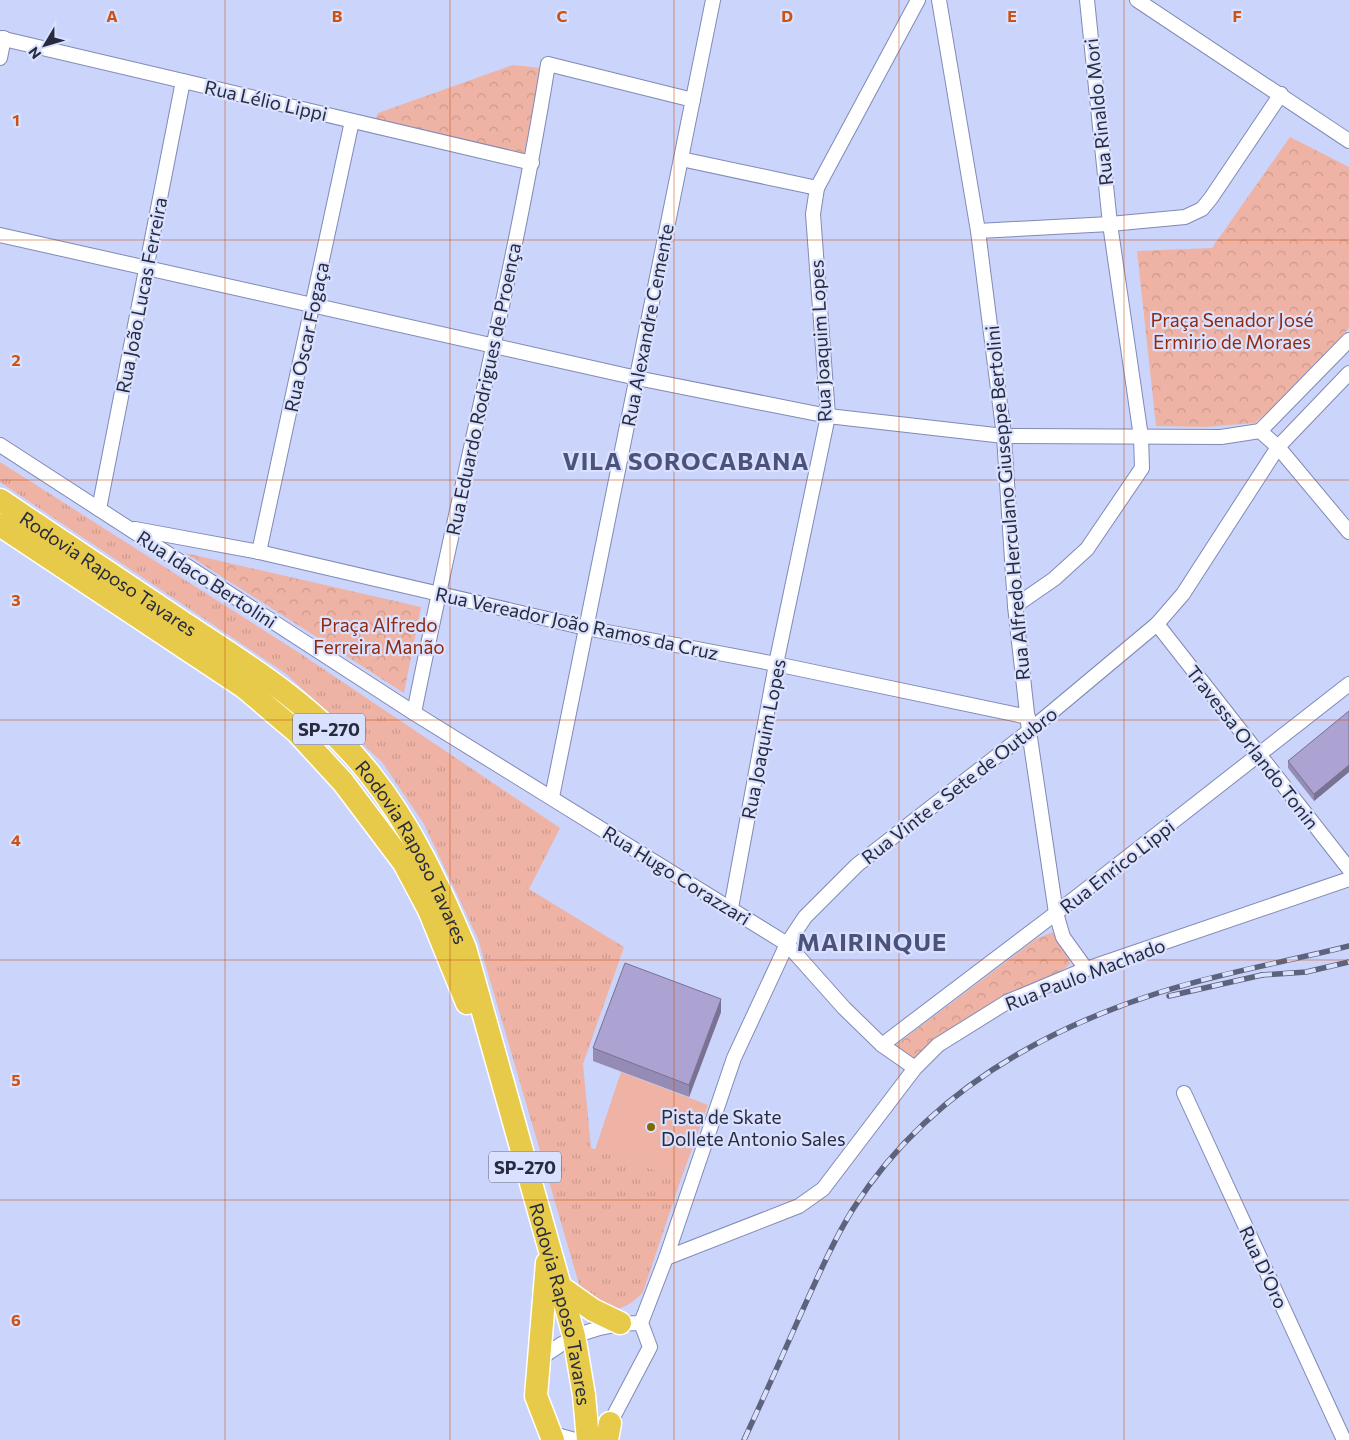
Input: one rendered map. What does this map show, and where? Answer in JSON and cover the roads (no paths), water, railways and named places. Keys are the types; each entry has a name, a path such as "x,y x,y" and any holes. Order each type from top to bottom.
{"highway":[{"name":"Rodovia Raposo Tavares","path":"0,500 279,686 327,727 369,773 408,829 440,888 465,948 501,1084 574,1336 584,1395 598,1435"},
{"name":"Rodovia Raposo Tavares","path":"0,525 244,687 297,732 343,782 404,863 428,910 501,1084"},
{"path":"548,1249 536,1396 552,1436"},
{"path":"559,1286 593,1310 631,1323"}],"street":[{"name":"Rua Alexandre Cemente","path":"552,797 713,0"},
{"name":"Rua Joaquim Lopes","path":"731,908 776,664 828,416 813,214 817,188 918,0"},
{"name":"Rua Alfredo Herculano Giuseppe Bertolini","path":"939,0 978,231 1004,436 1015,606 1029,731 1056,913 1063,937 1086,969"},
{"name":"Rua Rinaldo Mori","path":"1015,606 1054,579 1088,548 1142,468 1141,437 1110,224 1087,0"},
{"path":"1137,0 1349,141"},
{"path":"0,58 2,38"},
{"name":"Rua Lélio Lippi","path":"2,38 532,163"},
{"name":"Rua Eduardo Rodrigues de Proença","path":"414,713 438,593 532,163 548,64 692,100"},
{"name":"Rua João Lucas Ferreira","path":"99,509 183,81"},
{"path":"978,231 1110,224 1185,217 1202,209 1281,94"},
{"name":"Rua Oscar Fogaça","path":"259,552 352,121"},
{"path":"681,159 817,188"},
{"path":"0,235 637,378 828,416 1004,436 1220,437 1260,431 1349,340"},
{"name":"Rua Vinte e Sete de Outubro","path":"631,1323 666,1258 734,1058 787,944 805,917 857,865 1029,731 1157,624 1183,594 1278,447 1349,373"},
{"path":"1260,431 1278,447 1349,532"},
{"name":"Rua Idaco Bertolini","path":"0,445 414,713"},
{"name":"Rua Vereador João Ramos da Cruz","path":"127,527 259,552 586,628 776,664 1028,717"},
{"name":"Travessa Orlando Tonin","path":"1157,624 1349,869"},
{"name":"Rua Enrico Lippi","path":"882,1045 1056,913 1349,684"},
{"name":"Rua Hugo Corazzari","path":"414,713 787,944 844,1008 882,1045 915,1068"},
{"name":"Rua Paulo Machado","path":"666,1258 799,1206 822,1189 915,1068 938,1045 1007,1002 1086,969 1349,880"},
{"name":"Rua D'Oro","path":"1184,1093 1344,1440"},
{"path":"538,1361 558,1344 574,1336 631,1323 650,1347 598,1435 567,1439 552,1436"}],"railway":[{"path":"744,1440 824,1262 853,1209 881,1170 913,1134 948,1103 986,1074 1026,1049 1113,1009 1205,979 1349,946"},
{"path":"1261,975 1306,972 1349,962"},
{"path":"1169,996 1262,975"}],"place":[{"name":"Pista de Skate Dollete Antonio Sales","path":"651,1127"}],"district":[{"name":"VILA SOROCABANA","path":"686,460"},
{"name":"MAIRINQUE","path":"872,941"}],"park label":[{"name":"Praça Senador José Ermirio de Moraes","path":"1232,330"},
{"name":"Praça Alfredo Ferreira Manão","path":"379,635"}]}
